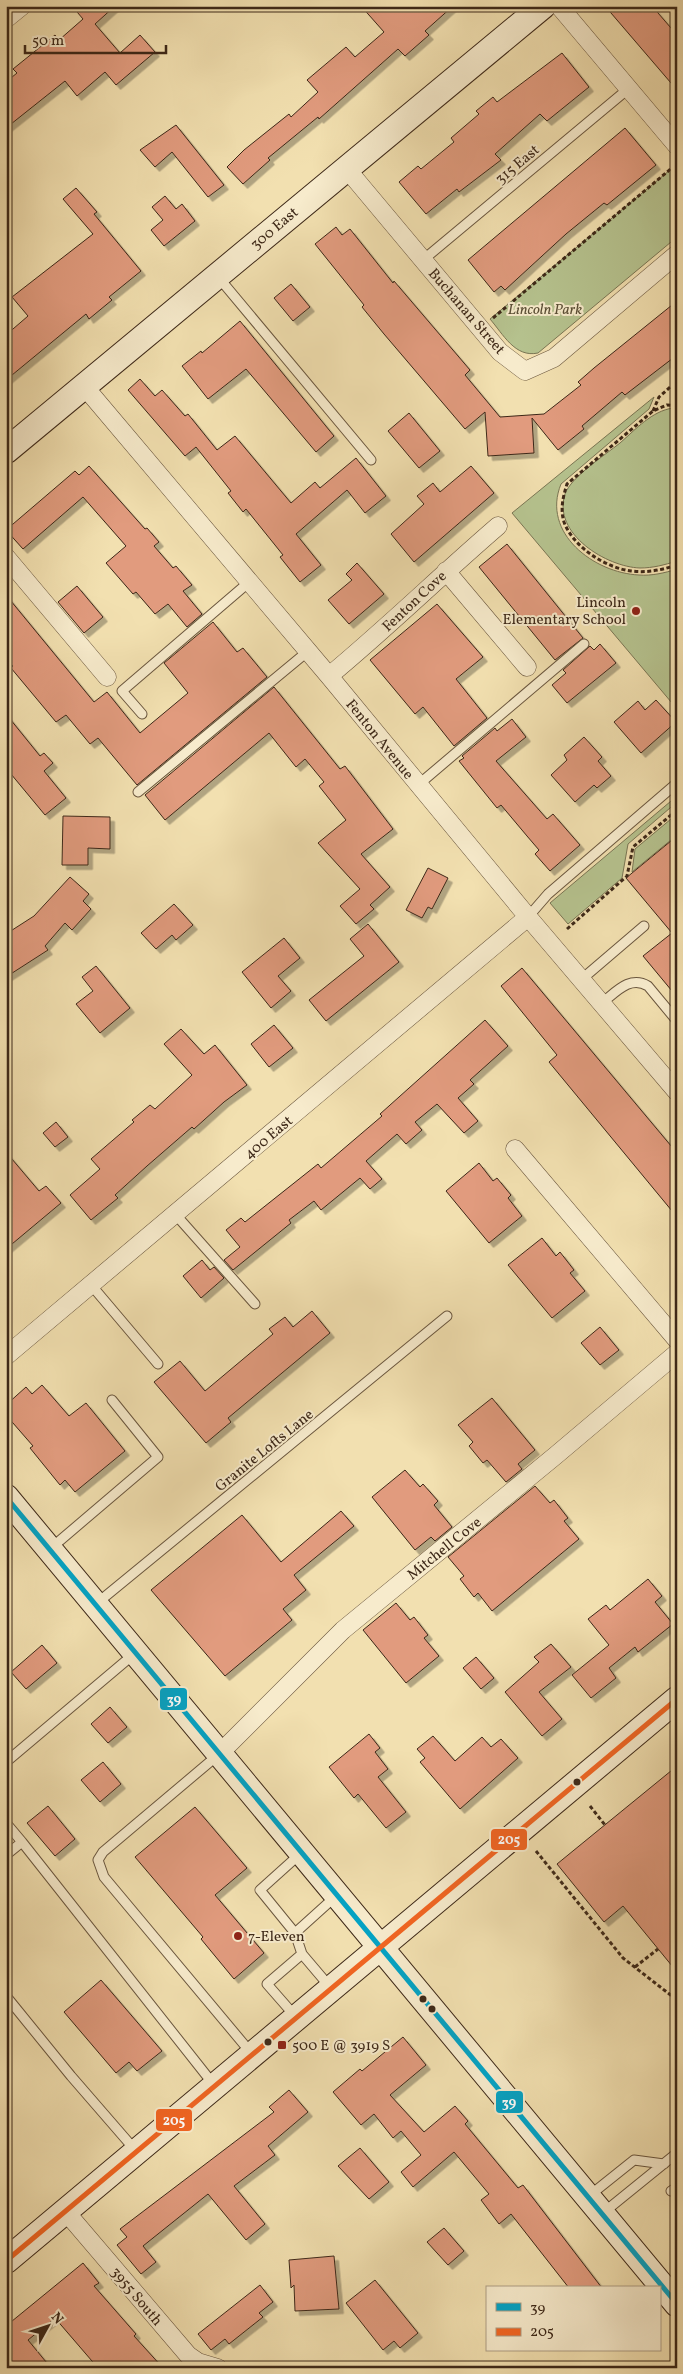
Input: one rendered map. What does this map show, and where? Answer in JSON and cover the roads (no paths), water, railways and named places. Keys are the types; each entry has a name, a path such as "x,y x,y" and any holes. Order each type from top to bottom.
{"street":[{"path":"6,19 22,6"},
{"name":"300 East","path":"6,451 543,6"},
{"path":"559,6 677,146"},
{"name":"Buchanan Street","path":"346,168 500,352 525,371 554,358 677,254"},
{"name":"Fenton Avenue","path":"84,386 248,583 329,676 528,917 677,1092"},
{"name":"Fenton Cove","path":"329,676 387,627 446,571 498,526"},
{"path":"6,557 107,678"},
{"path":"446,571 528,667"},
{"name":"400 East","path":"6,1356 92,1286 528,917"},
{"path":"515,1149 677,1340"},
{"name":"Mitchell Cove","path":"220,1753 343,1630 677,1353"},
{"path":"6,1496 677,2304"},
{"path":"6,2261 677,1699"},
{"name":"3955 South","path":"66,2212 188,2355 198,2362 218,2368"}],"lane":[{"name":"315 East","path":"423,260 628,89"},
{"path":"218,276 371,460"},
{"path":"142,714 122,691 248,583"},
{"path":"418,785 584,644"},
{"path":"138,792 307,652"},
{"path":"528,917 548,894 677,783"},
{"path":"582,979 644,926"},
{"path":"602,1002 629,983 642,982 648,986 677,1021"},
{"path":"176,1215 255,1304"},
{"path":"92,1286 158,1364"},
{"name":"Granite Lofts Lane","path":"96,1604 447,1316"},
{"path":"50,1549 158,1457 112,1400"},
{"path":"6,1762 136,1652"},
{"path":"220,1753 103,1852 98,1860 99,1868 104,1877 253,2054"},
{"path":"6,1822 214,2086"},
{"path":"6,1855 22,1842"},
{"path":"302,1852 260,1890 295,1933 302,1954 330,1988"},
{"path":"295,1933 338,1894"},
{"path":"296,2018 267,1984 302,1954"},
{"path":"6,1996 71,2076 136,2151"},
{"path":"594,2206 664,2164 677,2153"},
{"path":"594,2206 634,2160 664,2164"}],"place":[{"name":"Lincoln Elementary School","path":"636,611"},
{"name":"7-Eleven","path":"238,1936"},
{"name":"500 E @ 3919 S","path":"282,2045"}],"park label":[{"name":"Lincoln Park","path":"545,309"}]}
